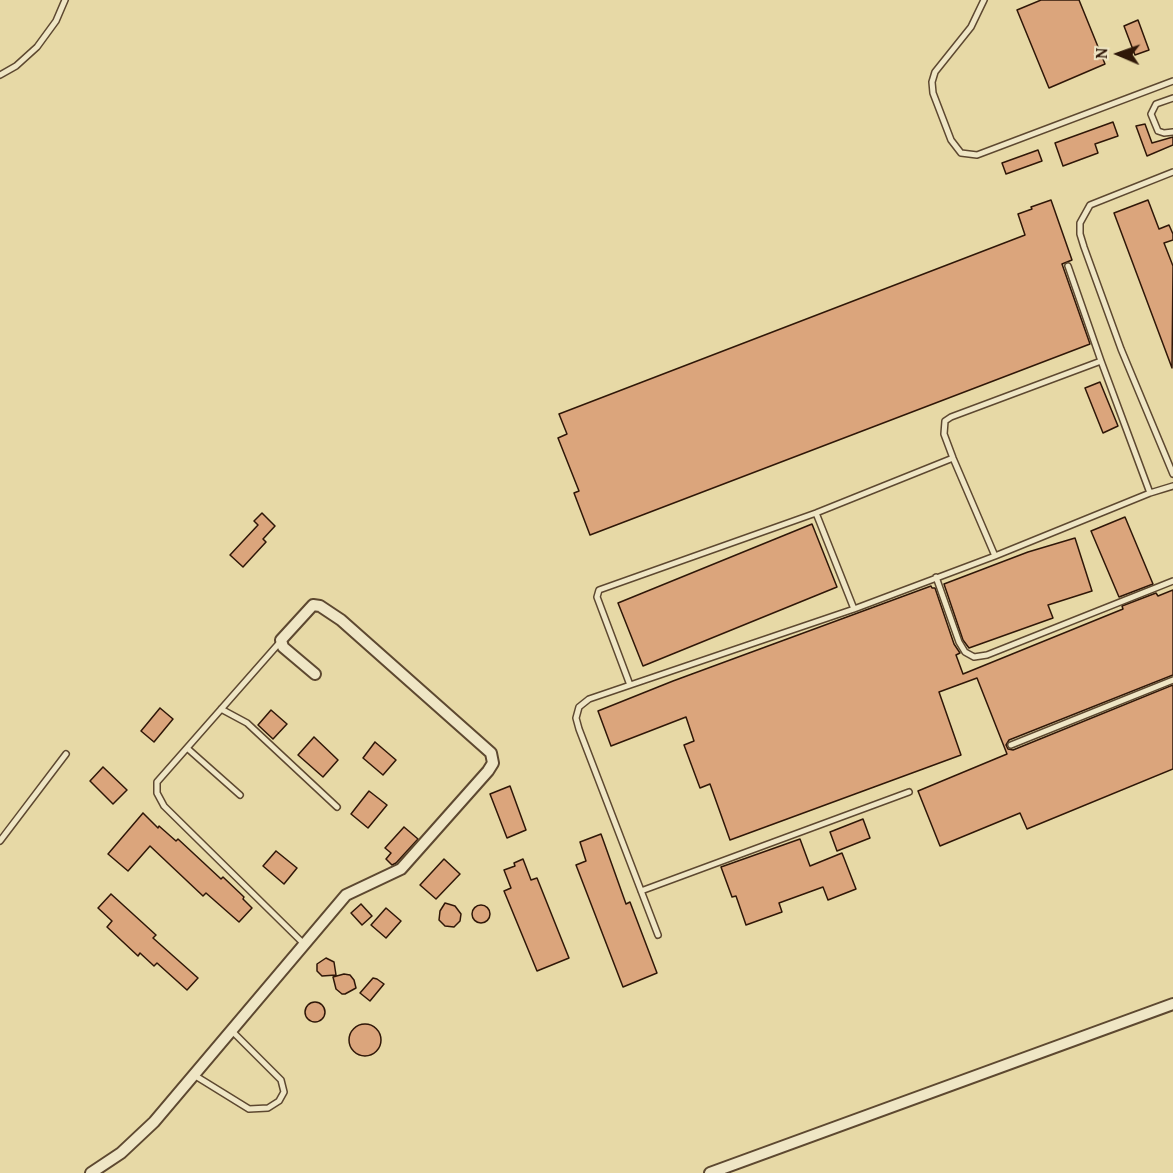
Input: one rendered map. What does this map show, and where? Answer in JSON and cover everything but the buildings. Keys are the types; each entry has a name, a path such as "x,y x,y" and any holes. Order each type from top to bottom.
{"street":[{"path":"91,1173 121,1153 154,1122 230,1029 346,895 401,869 493,763 491,753 341,620 320,606 313,605 281,640 283,646 315,674"},
{"path":"710,1173 1173,1004"}],"lane":[{"path":"0,75 16,66 38,47 56,21 65,0"},
{"path":"984,0 971,27 942,62 932,82 933,93 951,140 961,153 978,155 1173,81"},
{"path":"1173,98 1156,104 1151,114 1158,131 1173,132"},
{"path":"1173,172 1090,205 1080,223 1082,240 1121,349 1173,474"},
{"path":"1068,266 1150,492"},
{"path":"995,556 952,458 944,428 945,421 1101,361"},
{"path":"630,685 597,597 599,590 816,513 952,458"},
{"path":"658,935 576,717 579,707 589,699 854,609 995,556 1150,492 1173,486"},
{"path":"816,513 854,609"},
{"path":"936,577 959,642 965,652 974,657 987,655 1173,581"},
{"path":"281,640 157,782 157,793 164,806 304,944"},
{"path":"1011,745 1173,680"},
{"path":"221,709 247,723 337,807"},
{"path":"187,748 240,795"},
{"path":"0,841 66,754"},
{"path":"641,891 909,792"},
{"path":"193,1074 249,1109 268,1108 279,1101 284,1092 281,1080 230,1029"}]}
